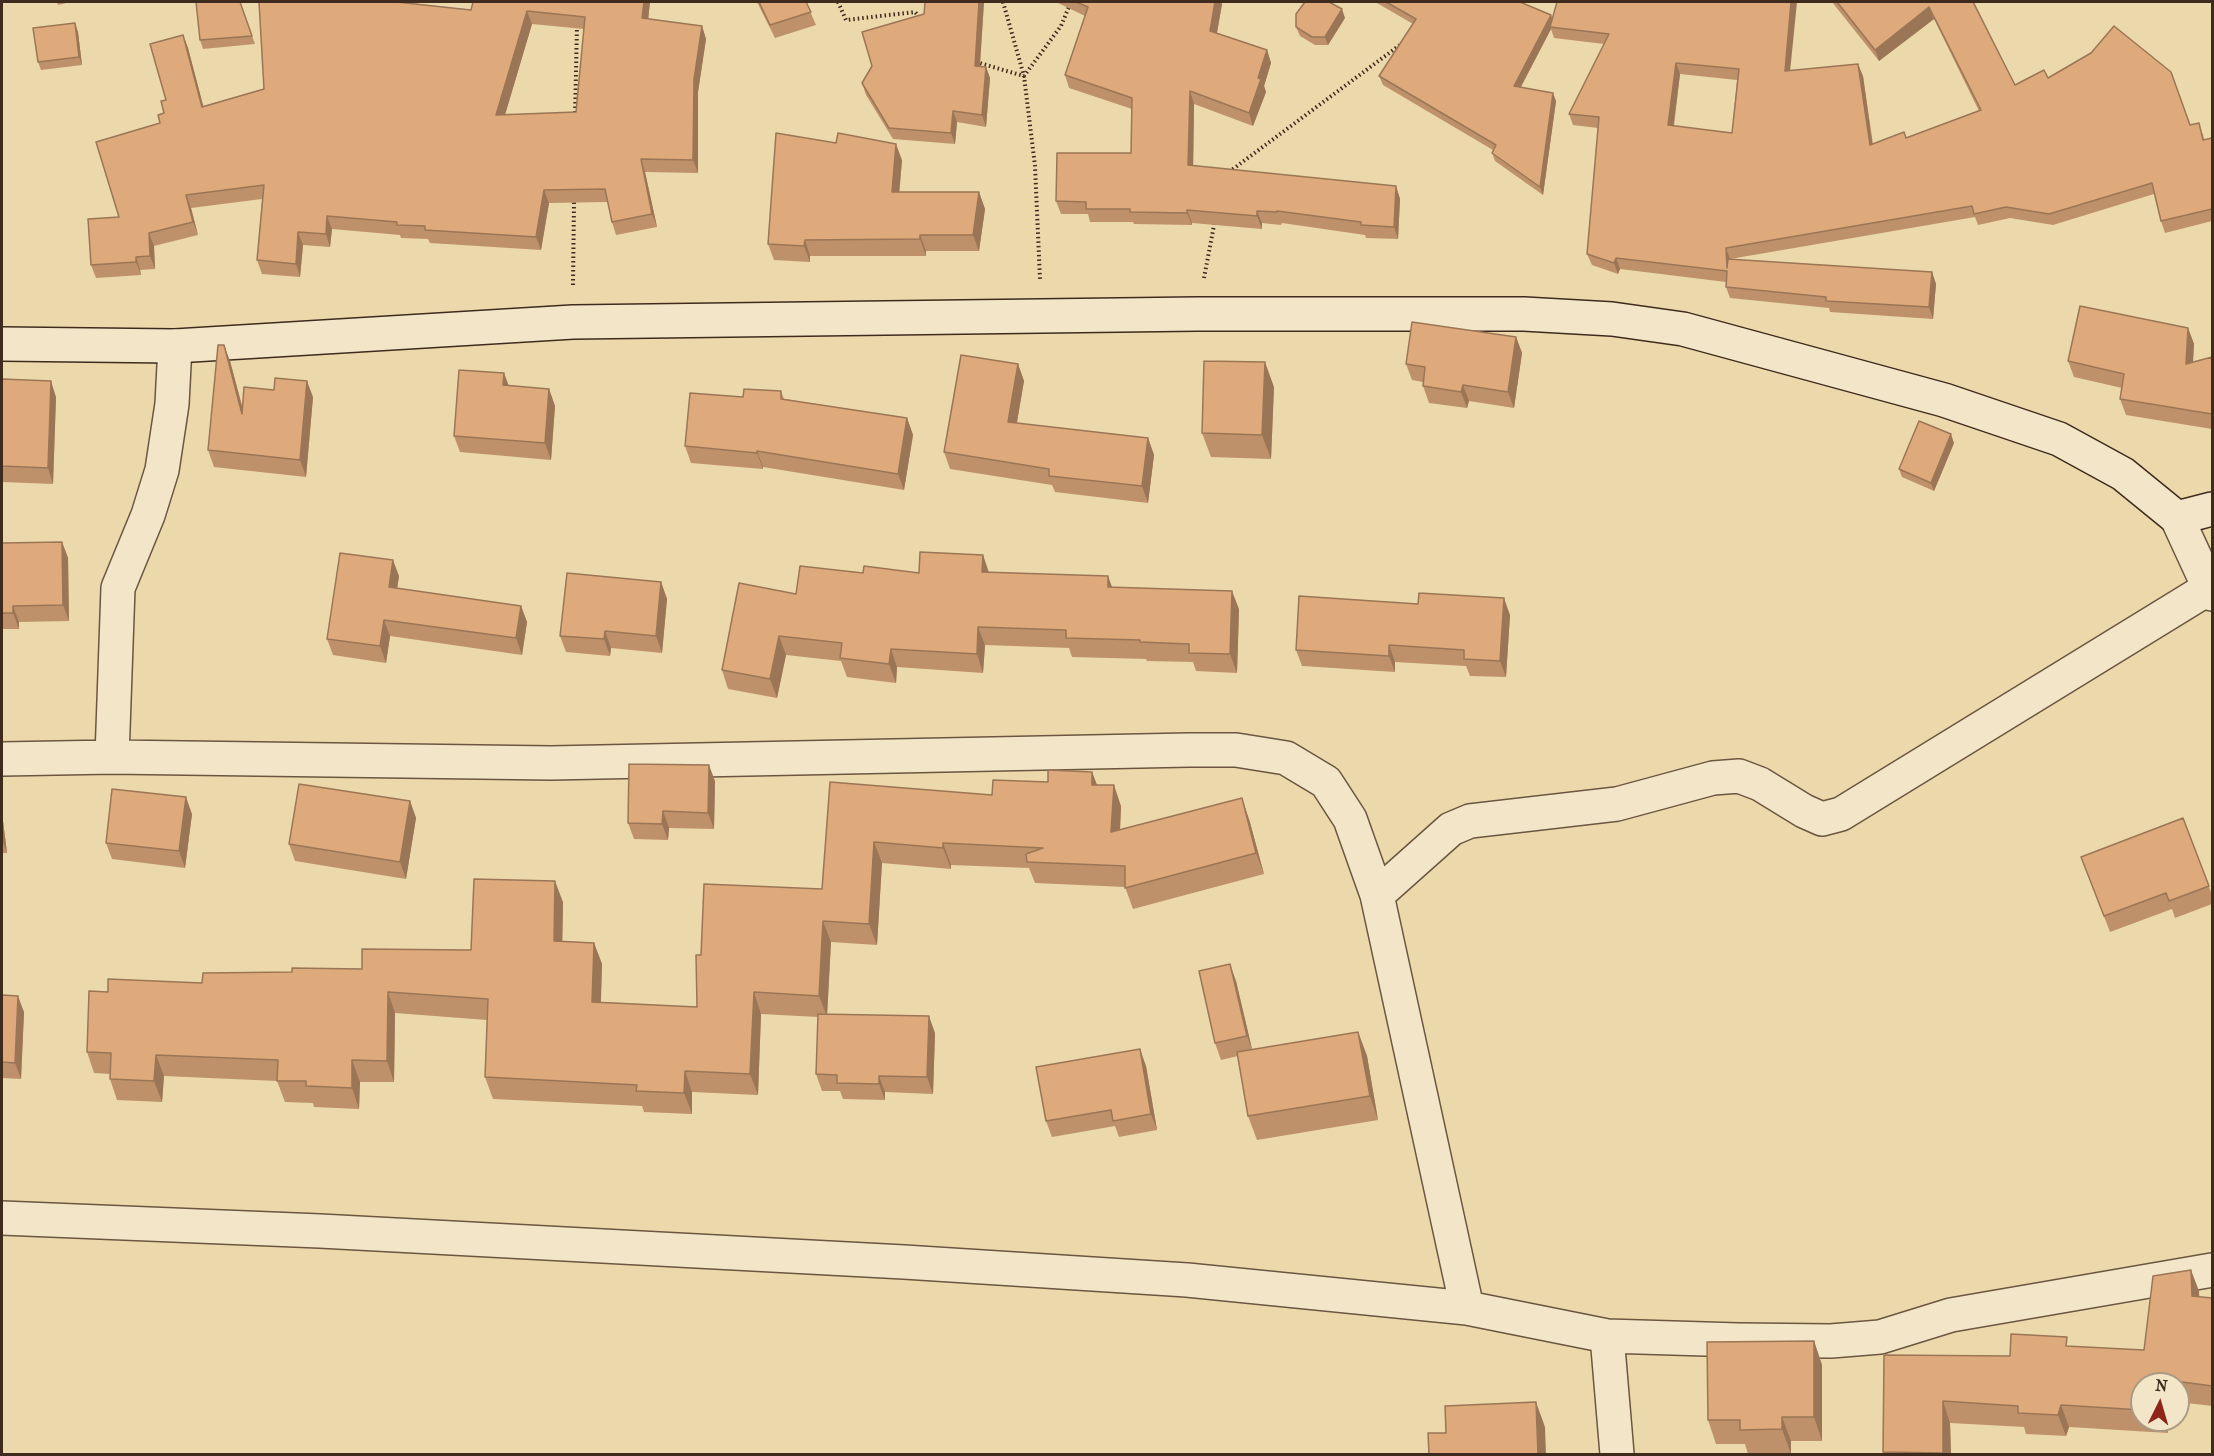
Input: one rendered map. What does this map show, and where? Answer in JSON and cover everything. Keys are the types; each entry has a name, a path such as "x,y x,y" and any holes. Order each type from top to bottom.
{"street":[{"path":"2,344 175,346 573,322 1197,314 1524,314 1612,319 1683,329 1944,400 2059,439 2123,474 2177,518 2211,591 1841,814 1822,819 1804,811 1760,784 1739,776 1713,778 1617,804 1470,821 1451,828 1377,894"},
{"path":"112,757 118,588 148,515 162,470 172,404 175,346"},
{"path":"2177,518 2212,509"},
{"path":"2,759 112,757 551,763 1236,750 1286,758 1326,782 1350,819 1377,894 1467,1308"},
{"path":"2,1218 320,1231 904,1262 1187,1280 1467,1308 1608,1336 1831,1341 1880,1337 1951,1315 2212,1269"},
{"path":"1608,1336 1617,1455"}],"path":[{"path":"838,2 846,20 915,12 922,20"},
{"path":"1003,2 1024,76 1035,166 1042,317"},
{"path":"1024,76 1061,26 1071,2"},
{"path":"575,120 577,24"},
{"path":"1223,176 1407,40"},
{"path":"971,60 1024,76"},
{"path":"573,322 574,191"},
{"path":"1197,314 1217,210"}],"building":[{"path":"196,2 240,2 252,36 200,40"},
{"path":"259,2 396,2 471,10 473,2 644,2 642,18 702,26 694,79 693,160 641,159 652,214 612,222 605,189 544,190 536,237 425,230 425,226 397,225 397,222 327,216 326,234 298,232 296,264 257,260 264,185 186,195 193,222 149,233 150,256 136,257 136,262 91,265 88,219 119,217 96,142 160,123 158,115 164,113 161,101 166,100 150,44 183,35 202,107 264,89","holes":["527,11 585,17 576,112 496,115"]},
{"path":"759,2 806,2 811,12 770,25"},
{"path":"925,2 979,2 975,66 986,67 982,115 953,111 951,133 889,128 862,83 872,66 862,32 924,14"},
{"path":"1076,2 1215,2 1210,31 1267,50 1258,78 1261,79 1249,113 1190,91 1188,165 1396,186 1394,227 1361,225 1361,222 1277,211 1257,211 1257,216 1187,210 1187,213 1130,212 1130,209 1086,209 1086,202 1056,201 1057,153 1131,153 1132,98 1065,75 1088,7"},
{"path":"1305,2 1329,2 1342,9 1325,37 1312,37 1296,27 1296,14"},
{"path":"1386,2 1520,2 1551,15 1514,86 1553,93 1540,187 1492,153 1496,145 1379,76 1416,19"},
{"path":"1557,2 1791,2 1785,71 1858,64 1870,145 1904,132 1906,138 1981,110 1929,7 1875,50 1837,2 1973,2 2015,85 2044,70 2048,78 2091,53 2114,26 2171,72 2190,125 2199,123 2203,140 2212,138 2212,209 2161,221 2152,183 2049,214 2006,207 1974,214 1972,206 1726,248 1727,268 1728,259 1932,272 1929,307 1826,301 1826,297 1726,287 1727,271 1616,258 1614,263 1587,254 1599,117 1569,114 1609,34 1550,27","holes":["1676,63 1739,69 1732,133 1668,125"]},
{"path":"75,23 79,57 38,62 33,28"},
{"path":"776,133 836,143 838,133 896,144 892,192 979,192 973,235 920,235 920,239 805,240 804,246 768,244"},
{"path":"2080,306 2188,328 2186,364 2212,357 2212,414 2120,399 2124,374 2068,361"},
{"path":"1412,322 1516,337 1508,392 1463,385 1461,392 1423,386 1425,367 1406,364"},
{"path":"218,345 224,345 242,414 244,387 274,390 275,378 307,381 300,460 208,450"},
{"path":"961,355 1018,364 1008,422 1148,438 1142,486 1049,476 1049,469 944,452"},
{"path":"1204,361 1265,362 1262,435 1202,433"},
{"path":"459,370 504,373 503,385 549,389 545,443 454,436"},
{"path":"2,379 51,381 48,468 2,466"},
{"path":"744,389 781,391 781,399 907,418 898,474 757,451 757,453 685,446 690,393 743,397"},
{"path":"1919,421 1951,434 1931,483 1899,469"},
{"path":"62,542 63,605 13,606 13,613 2,613 2,543"},
{"path":"920,552 983,555 982,572 1108,576 1108,587 1232,591 1230,654 1189,653 1189,644 1066,638 1066,630 978,627 977,654 891,649 889,664 840,658 842,643 779,636 770,679 722,670 739,583 796,594 800,566 863,573 864,566 919,573"},
{"path":"340,553 393,560 389,587 521,606 516,638 384,620 380,646 327,639"},
{"path":"567,573 661,582 656,636 605,631 604,639 560,636"},
{"path":"1419,593 1504,598 1500,661 1464,659 1464,650 1389,645 1389,656 1296,650 1299,596 1418,604"},
{"path":"629,764 709,765 708,813 663,811 662,824 628,823"},
{"path":"1048,770 1092,772 1092,785 1114,785 1111,832 1242,798 1256,853 1125,888 1125,866 1027,862 1026,854 1043,848 943,843 943,848 874,842 869,924 823,921 819,996 754,992 750,1074 685,1071 684,1093 636,1091 637,1085 485,1077 488,999 388,992 387,1061 352,1060 352,1088 306,1086 306,1081 277,1081 278,1060 156,1055 154,1081 110,1079 111,1053 87,1052 89,991 108,992 108,979 202,983 203,973 292,972 292,968 362,969 362,949 471,950 474,879 555,881 554,941 594,943 592,1002 697,1007 696,955 701,955 704,884 822,889 830,782 992,795 993,780 1048,782"},
{"path":"299,784 410,801 400,862 289,844"},
{"path":"112,789 186,797 179,851 106,843"},
{"path":"2183,818 2209,886 2169,901 2166,893 2104,916 2081,857"},
{"path":"1230,964 1247,1036 1215,1043 1199,971"},
{"path":"2,995 18,996 15,1063 2,1062"},
{"path":"818,1014 929,1016 927,1077 879,1076 879,1084 837,1083 837,1075 816,1074"},
{"path":"1358,1032 1370,1096 1248,1116 1237,1052"},
{"path":"1140,1049 1151,1114 1113,1121 1111,1110 1046,1121 1036,1067"},
{"path":"2191,1270 2192,1296 2212,1298 2212,1386 2190,1383 2190,1372 2130,1372 2130,1409 2061,1405 2058,1415 2018,1413 2018,1406 1943,1401 1943,1453 1883,1452 1884,1355 2010,1356 2011,1334 2067,1337 2066,1346 2144,1350 2153,1276"},
{"path":"1814,1341 1814,1417 1782,1417 1782,1429 1740,1430 1740,1420 1708,1420 1707,1342"},
{"path":"1536,1402 1538,1455 1429,1455 1428,1433 1446,1433 1445,1406"}]}
